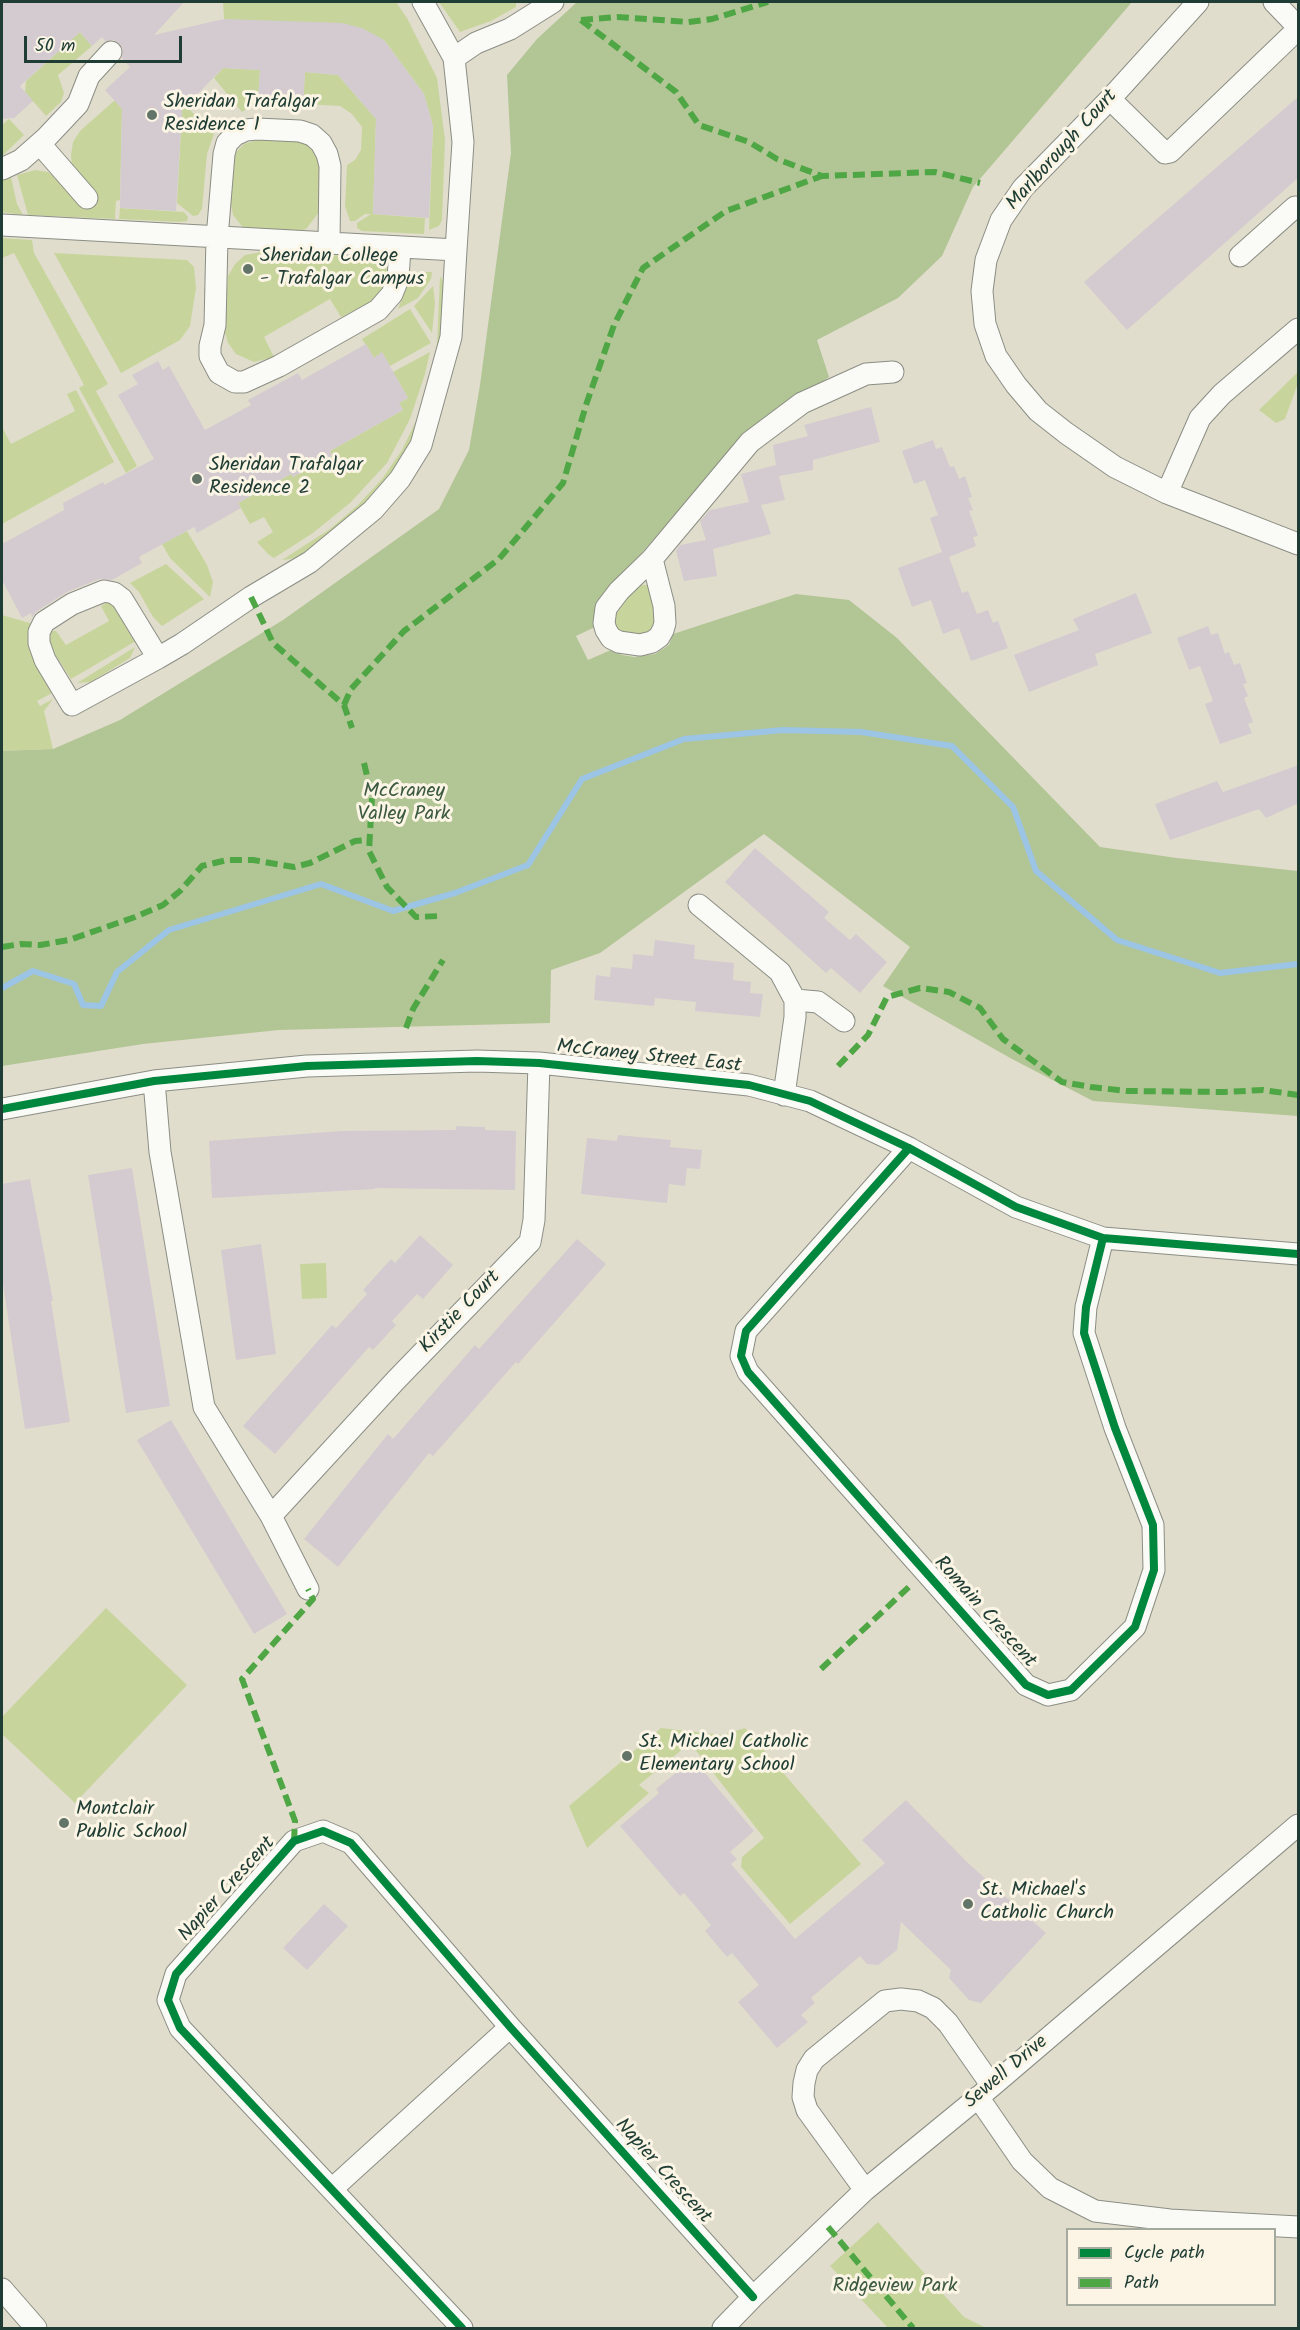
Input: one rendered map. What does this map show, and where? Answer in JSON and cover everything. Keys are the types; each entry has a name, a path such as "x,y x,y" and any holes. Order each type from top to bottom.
{"street":[{"path":"158,658 122,599 114,593 104,591 72,604 44,622 39,632 39,643 45,660 72,705 158,658 251,597 310,562 373,510 400,479 421,445 452,338 463,142 454,58 423,2"},
{"path":"454,58 476,43 510,29 553,2"},
{"name":"Marlborough Court","path":"1198,2 1110,99 1023,188 1001,220 986,260 982,291 985,324 996,356 1038,411 1114,467 1167,493 1299,544"},
{"path":"1110,99 1165,153 1170,152 1299,28 1274,2"},
{"path":"2,169 21,160 40,144 78,104 89,76 111,52"},
{"path":"329,243 330,166 321,143 312,135 300,131 246,130 227,143 224,154 217,238 215,325 210,346 210,356 219,373 235,382 244,382 279,366 378,310 392,294 398,279 400,247"},
{"path":"40,144 87,198"},
{"path":"1240,256 1298,208"},
{"path":"2,225 456,250"},
{"path":"1167,493 1200,418 1222,394 1299,329"},
{"path":"652,559 750,442 802,403 866,374 894,372"},
{"path":"699,905 780,972 795,1000 795,1017 784,1095"},
{"path":"795,1000 818,1002 844,1021"},
{"name":"McCraney Street East","path":"2,1109 154,1081 307,1066 477,1061 539,1064 749,1085 810,1101 909,1148 1016,1207 1103,1238 1299,1254"},
{"name":"Kirstie Court","path":"271,1516 396,1380 530,1242 534,1220 539,1064"},
{"path":"154,1081 160,1152 204,1407 271,1516 308,1589"},
{"name":"Romain Crescent","path":"909,1148 746,1331 741,1356 748,1372 1026,1685 1048,1695 1071,1690 1135,1627 1154,1570 1154,1525 1115,1428 1084,1333 1086,1307 1103,1238"},
{"name":"Sewell Drive","path":"723,2328 753,2296 865,2190 1299,1825"},
{"name":"Napier Crescent","path":"462,2328 180,2028 168,2000 176,1974 294,1841 323,1831 351,1843 510,2028 753,2296"},
{"path":"865,2190 807,2110 803,2097 804,2083 807,2070 814,2059 885,2001 901,1999 918,2001 933,2008 948,2024 1022,2161 1050,2188 1095,2211 1170,2220 1299,2227"},
{"path":"333,2189 510,2028"},
{"path":"2,2289 36,2328"}],"green space":[{"path":"223,2 396,2 407,18 437,78 445,140 442,220 439,226 429,230 433,126 424,94 384,40 224,19"},
{"path":"439,2 516,2 516,7 491,21 460,32"},
{"name":"McCraney Valley Park","path":"577,2 1132,2 973,187 942,256 898,298 817,340 829,377 731,450 600,601 597,626 576,636 588,660 611,650 634,657 655,654 669,645 673,634 796,594 849,600 897,638 1100,847 1298,871 1298,1116 1093,1101 1012,1059 883,986 910,947 764,834 600,953 551,970 550,1023 279,1030 143,1044 2,1066 2,751 53,749 120,720 283,620 439,509 469,450 480,385 511,153 507,75 537,39"},
{"path":"80,32 92,46 58,75 64,93 61,102 46,116 25,92 26,81"},
{"path":"223,68 260,70 258,102 242,112 214,78"},
{"path":"305,72 338,75 376,119 373,214 425,218 424,234 362,231 357,228 357,223 371,214 365,214 355,221 350,221 345,206 347,165 355,160 361,150 362,127 352,114 340,106 303,104"},
{"path":"115,100 122,109 120,200 116,201 115,219 28,215 17,175 35,170 48,172 55,177 72,168 73,142 80,131"},
{"path":"186,106 214,134 207,154 202,209 198,215 193,216 177,203 182,110"},
{"path":"9,119 24,135 2,156 2,125"},
{"path":"260,139 305,143 319,158 319,212 307,228 299,233 244,229 233,215 231,205 232,162 237,151 244,144"},
{"path":"11,177 17,204 23,215 2,212 2,180"},
{"path":"120,208 184,212 188,217 187,221 179,222 119,219"},
{"path":"2,238 32,240 34,253 108,384 96,391 137,466 126,473 79,388 84,385 14,253 2,258"},
{"path":"261,252 374,257 386,263 388,283 376,300 341,317 330,299 264,337 274,357 254,362 236,354 228,343 224,329 228,276 235,264 245,255"},
{"path":"54,253 187,260 194,267 196,288 190,326 180,340 121,373"},
{"path":"419,272 432,272 431,279 418,298 398,309 408,282 413,275"},
{"path":"440,276 444,283 442,344 422,424 393,474 340,530 303,554 282,560 330,529 358,505 382,479 402,450 428,389 437,345"},
{"path":"433,286 435,303 432,333 414,306"},
{"path":"410,309 431,343 390,366 382,353 374,358 362,339"},
{"path":"430,352 410,419 387,463 350,503 313,533 274,558 268,554 257,542 273,532 264,517 250,524 238,503 291,474 293,477 332,456 330,451 403,410 399,403 408,398 393,372"},
{"path":"1298,372 1298,383 1285,419 1276,423 1259,410"},
{"path":"76,390 114,462 2,524 2,427 11,444 75,411 67,394"},
{"path":"187,531 207,565 213,582 210,597 170,558 162,544"},
{"path":"166,564 204,599 162,626 153,617 139,592 130,583"},
{"path":"640,585 648,585 656,605 654,628 648,635 627,638 613,627 614,609"},
{"path":"108,602 116,606 136,641 71,679 49,645 51,631 56,631 66,645 109,621 101,606"},
{"path":"2,615 33,624 52,693 37,701 40,706 53,699 44,711 53,749 2,751"},
{"path":"135,647 130,658 91,682 77,683"},
{"path":"326,1263 327,1298 302,1299 300,1264"},
{"path":"106,1608 187,1685 75,1803 2,1734 2,1717"},
{"path":"661,1728 722,1735 745,1728 861,1864 790,1924 741,1867 742,1857 764,1838 690,1743 639,1785 649,1793 587,1848 569,1806"},
{"name":"Ridgeview Park","path":"878,2222 964,2317 986,2328 888,2328 830,2266"}],"building":[{"name":"Sheridan Trafalgar Residence 1","path":"2,2 184,2 154,35 224,19 342,23 362,28 384,40 424,94 433,126 429,218 373,214 376,119 338,75 305,72 303,104 258,102 260,70 223,68 182,110 176,211 120,208 122,109 105,90 130,67 122,58 123,48 114,40 105,41 102,37 92,46 80,32 20,86 33,101 14,118 2,119"},
{"path":"1299,96 1299,177 1127,330 1084,282"},
{"name":"Sheridan Trafalgar Residence 2","path":"366,344 374,358 382,352 408,398 399,403 403,410 330,451 332,456 293,477 291,474 238,503 241,508 197,533 194,527 139,557 142,563 112,580 99,579 67,592 37,611 32,617 31,613 22,618 2,580 2,544 64,510 63,503 154,459 118,395 138,384 132,375 158,361 163,370 169,366 205,430 251,405 248,400 298,373 302,380"},
{"path":"871,407 880,442 813,460 813,470 779,476 785,500 761,505 771,534 713,549 717,576 684,581 676,551 680,545 706,540 700,521 710,510 749,502 741,474 776,465 773,445 808,436 804,425"},
{"path":"933,440 936,449 942,447 950,467 954,466 959,479 965,476 972,497 968,498 973,510 969,511 978,536 973,537 976,546 949,557 962,593 968,591 977,614 988,610 993,623 998,621 1008,648 971,661 959,628 943,634 931,600 912,607 898,568 942,552 930,518 938,515 925,480 914,484 902,451"},
{"path":"1136,593 1152,633 1095,654 1098,665 1029,692 1014,655 1079,630 1073,619"},
{"path":"1208,626 1211,635 1218,633 1225,654 1229,652 1234,665 1240,663 1247,683 1243,684 1248,696 1244,698 1253,722 1248,724 1252,733 1220,744 1205,704 1213,701 1200,666 1189,670 1177,638"},
{"path":"1299,765 1299,803 1266,818 1259,809 1170,840 1155,804 1217,781 1223,792"},
{"path":"755,848 829,912 824,918 850,940 856,934 887,962 860,993 831,968 826,973 725,882"},
{"path":"655,940 695,945 694,959 734,963 733,980 751,982 750,993 763,994 760,1017 695,1011 696,1002 655,998 654,1006 594,1000 596,975 610,977 611,967 632,969 633,954 653,956"},
{"path":"456,1126 516,1131 515,1190 375,1188 212,1198 209,1141 341,1131 456,1130"},
{"path":"618,1135 671,1140 670,1147 702,1150 700,1169 687,1168 685,1186 669,1184 667,1203 581,1194 587,1138 617,1141"},
{"path":"132,1168 170,1406 126,1413 88,1175"},
{"path":"30,1179 53,1301 51,1301 70,1422 25,1429 2,1277 2,1184"},
{"path":"420,1235 453,1265 423,1299 417,1294 392,1321 396,1325 373,1350 369,1347 275,1454 243,1426 332,1325 336,1328 367,1294 363,1290 391,1259 395,1263"},
{"path":"577,1239 606,1264 433,1456 429,1453 338,1567 304,1539 388,1434 393,1439 475,1345 479,1349"},
{"path":"261,1244 276,1354 236,1360 221,1250"},
{"path":"171,1420 287,1614 254,1634 137,1440"},
{"path":"693,1759 754,1831 730,1852 737,1859 731,1864 795,1939 885,1863 862,1840 906,1800 968,1863 1046,1933 981,2003 969,2000 949,1978 951,1970 901,1922 897,1950 878,1965 867,1964 860,1956 811,1998 815,2003 801,2015 808,2022 777,2048 738,2002 759,1985 732,1953 727,1957 705,1931 711,1925 684,1893 680,1896 620,1826 659,1793 656,1789"},
{"path":"324,1904 348,1926 307,1970 283,1948"}],"waterway":[{"path":"2,988 33,971 74,984 83,1005 101,1006 117,972 169,930 321,884 393,911 455,893 528,865 582,779 684,739 783,730 861,732 952,746 1013,807 1036,871 1117,940 1220,973 1298,964"}],"marked path":[{"path":"581,20 617,17 688,22 712,19 768,2"},
{"path":"581,20 676,92 699,125 749,142 777,159 822,176 935,172 980,183"},
{"path":"344,705 351,689 404,631 499,559 563,483 587,402 614,325 643,268 726,211 822,176"},
{"path":"251,597 273,643 344,705 352,728"},
{"path":"364,763 372,797 369,851 387,887 416,917 440,916"},
{"path":"2,947 21,944 40,945 69,940 135,917 163,905 180,891 202,866 227,860 253,860 294,867 310,863 355,841 370,840"},
{"path":"406,1028 413,1009 443,960"},
{"path":"838,1066 868,1035 887,997 920,988 949,992 980,1008 1003,1039 1062,1082 1127,1091 1263,1090 1298,1095"},
{"path":"821,1669 911,1585"},
{"path":"294,1841 295,1821 242,1679 313,1599 308,1589"},
{"path":"828,2227 913,2328"}],"cycle path":[{"path":"2,1109 154,1081 307,1066 477,1061 539,1063 749,1085 810,1101 909,1148 1016,1207 1103,1238 1298,1254"},
{"path":"909,1148 746,1331 741,1356 748,1372 1026,1685 1048,1695 1071,1690 1135,1627 1154,1570 1153,1525 1115,1428 1084,1333 1086,1307 1103,1238"},
{"path":"462,2328 180,2028 168,2000 176,1974 294,1841 323,1831 351,1843 510,2027 753,2297"}],"place":[{"name":"Sheridan Trafalgar Residence 1","path":"152,115"},
{"name":"Sheridan College - Trafalgar Campus","path":"248,269"},
{"name":"Sheridan Trafalgar Residence 2","path":"197,479"},
{"name":"St. Michael Catholic Elementary School","path":"627,1756"},
{"name":"Montclair Public School","path":"64,1823"},
{"name":"St. Michael's Catholic Church","path":"968,1904"}]}
